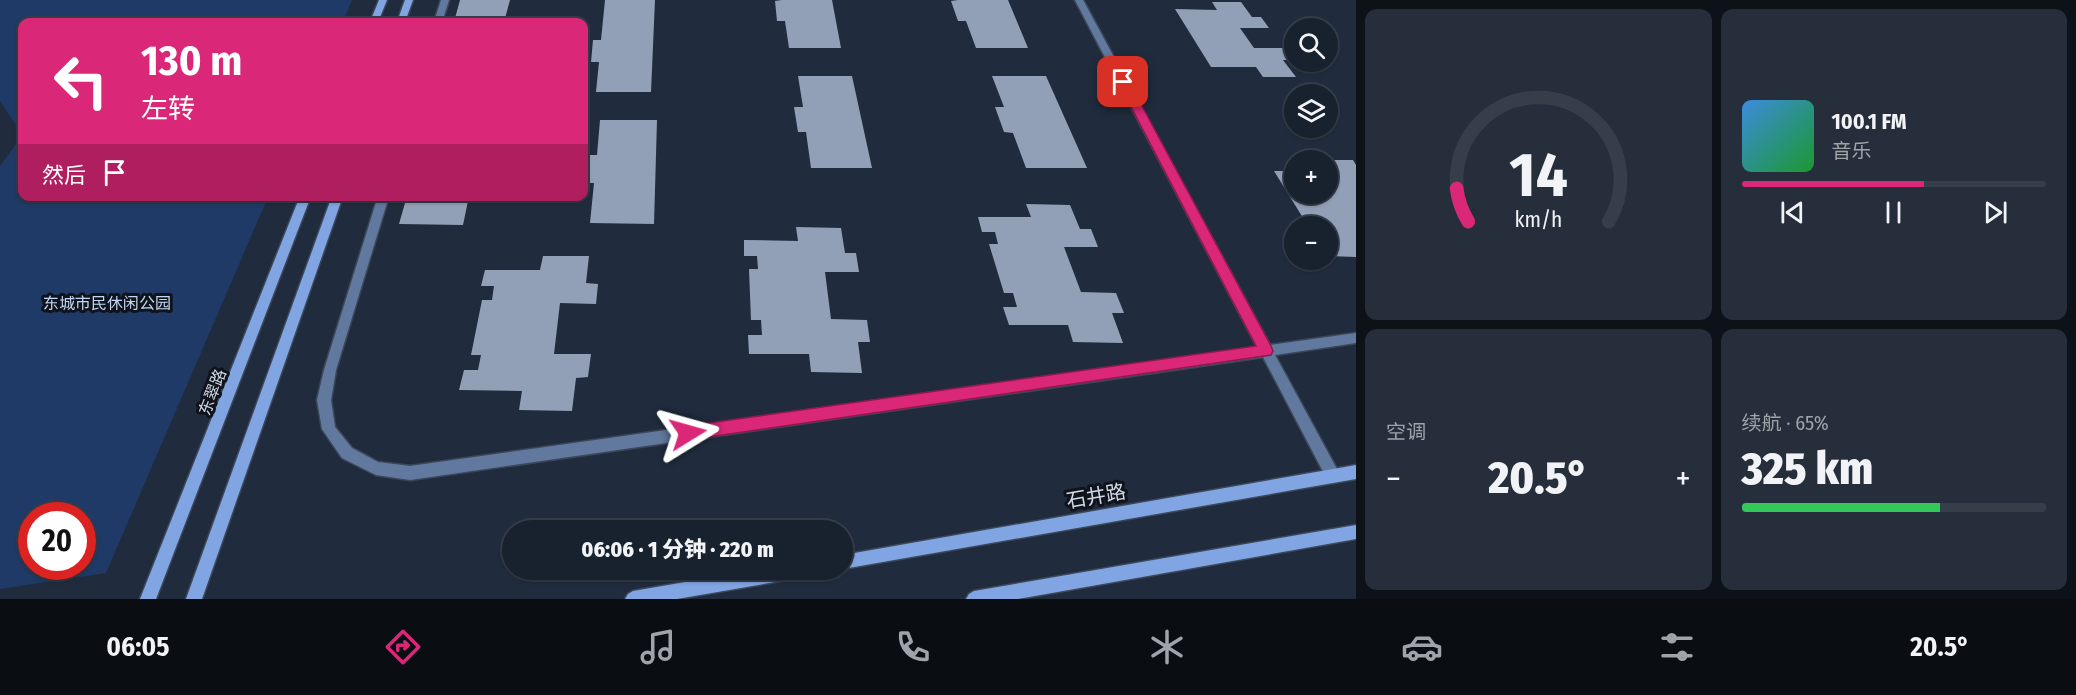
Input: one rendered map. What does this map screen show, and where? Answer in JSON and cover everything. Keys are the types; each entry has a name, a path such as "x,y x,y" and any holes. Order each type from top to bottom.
{"street":[{"path":"376,18 383,0"},
{"path":"402,18 409,0"},
{"name":"东翠路","path":"148,599 304,201"},
{"path":"194,599 336,201"},
{"name":"石井路","path":"853,560 1356,472"},
{"path":"974,599 1356,532"},
{"path":"633,599 741,580"}],"lane":[{"path":"439,18 445,0"},
{"path":"1079,0 1333,476"},
{"path":"382,201 330,370 324,400 329,429 347,453 376,468 410,473 1356,338"}],"green space":[{"path":"0,0 352,0 345,18 18,18 18,128 0,101"},
{"name":"东城市民休闲公园","path":"18,141 18,201 266,201 106,573 96,575 96,502 18,502 18,580 60,580 0,589 0,166"}],"building":[{"path":"460,0 510,0 505,18 455,18"},
{"path":"605,0 655,0 651,92 596,92 599,62 591,62 593,40 601,40"},
{"path":"832,0 841,48 789,48 785,21 777,21 775,1"},
{"path":"1008,0 1028,48 976,48 966,21 958,21 951,1"},
{"path":"1212,2 1241,2 1252,17 1261,17 1269,28 1240,28 1254,48 1284,48 1284,72 1292,72 1296,77 1263,77 1256,67 1211,67 1175,9 1217,10"},
{"path":"798,76 852,76 872,168 811,168 806,132 798,132 794,107 803,107"},
{"path":"992,76 1046,76 1087,168 1026,168 1013,133 1004,132 995,107 1004,107"},
{"path":"600,120 657,120 654,224 590,223 594,183 588,183 588,155 597,155"},
{"path":"1338,160 1353,160 1356,165 1356,257 1338,256 1338,216 1302,216 1294,204 1338,204"},
{"path":"1274,171 1284,171 1284,187"},
{"path":"406,201 468,201 463,225 399,224"},
{"path":"1026,204 1070,205 1080,229 1091,229 1098,247 1064,247 1081,292 1116,293 1124,313 1112,313 1123,343 1073,342 1068,325 1009,325 1003,307 1017,307 1013,293 1004,293 989,244 998,244 995,232 982,232 978,217 1031,217"},
{"path":"796,227 841,228 845,253 856,253 859,272 825,272 831,319 867,320 870,342 858,342 862,373 811,372 809,354 749,354 748,335 762,335 761,320 751,320 749,269 758,269 757,256 744,256 744,240 798,241"},
{"path":"543,256 589,256 586,283 598,284 596,304 560,303 554,354 591,354 588,377 576,378 572,411 519,410 522,391 459,390 464,370 478,370 481,355 471,355 482,300 492,300 494,286 481,286 485,270 540,270"}],"route":[{"path":"688,433 1266,351 1123,82"}]}
